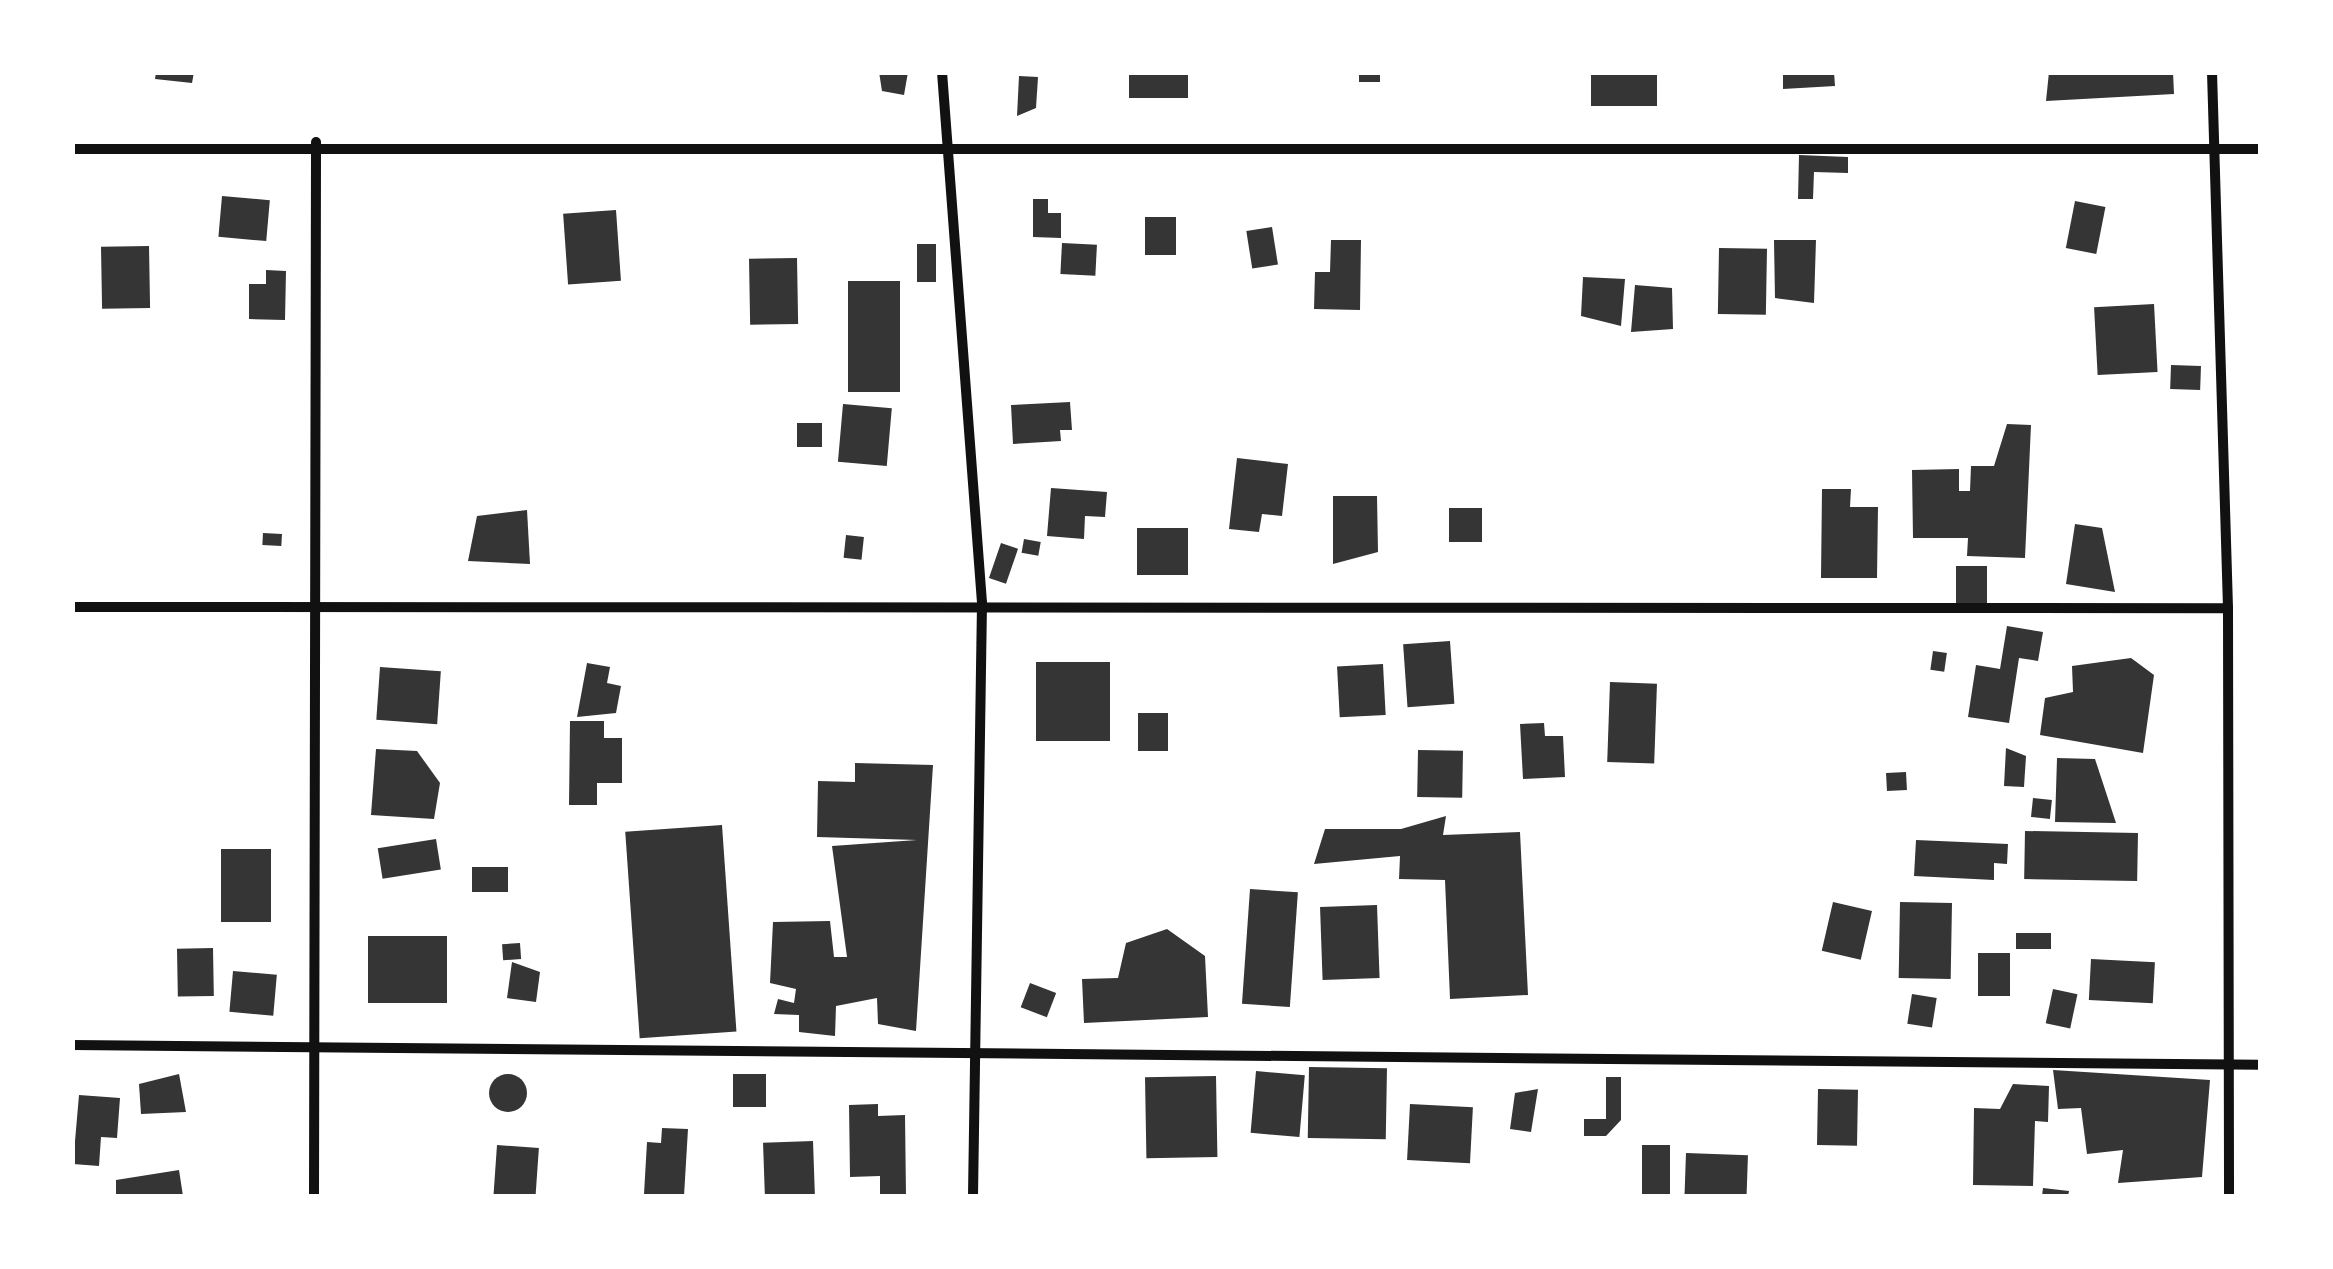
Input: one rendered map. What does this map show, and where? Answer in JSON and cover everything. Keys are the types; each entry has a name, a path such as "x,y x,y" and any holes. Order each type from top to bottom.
{"street":[{"path":"942,72 943,153 982,603 974,1196"},
{"path":"2212,72 2228,608 2229,1196"},
{"path":"314,1196 316,142"},
{"path":"72,148 316,142 943,153 2260,149"},
{"path":"72,607 982,603 2228,608"},
{"path":"72,1045 977,1046 2260,1065"}],"building":[{"path":"156,72 194,72 192,83 155,79"},
{"path":"879,72 908,72 904,95 882,91"},
{"path":"1129,72 1188,72 1188,98 1129,98"},
{"path":"1359,72 1380,72 1380,82 1359,82"},
{"path":"1591,72 1657,72 1657,106 1591,106"},
{"path":"1783,72 1834,72 1835,86 1783,89"},
{"path":"2049,72 2173,72 2174,94 2046,101"},
{"path":"1019,76 1038,77 1036,108 1017,116"},
{"path":"1799,155 1848,157 1848,173 1814,172 1813,199 1798,199"},
{"path":"222,196 270,200 266,241 218,237"},
{"path":"1033,199 1048,199 1048,213 1061,213 1061,238 1033,237"},
{"path":"2075,201 2105,207 2096,254 2066,248"},
{"path":"616,210 621,281 568,285 563,214"},
{"path":"1145,217 1176,217 1176,255 1145,255"},
{"path":"1272,227 1278,265 1252,269 1246,231"},
{"path":"1331,240 1361,240 1360,310 1314,309 1315,272 1330,272"},
{"path":"1774,240 1816,240 1814,303 1775,298"},
{"path":"1062,243 1097,245 1095,276 1060,274"},
{"path":"917,244 936,244 936,282 917,282"},
{"path":"149,246 150,308 102,309 101,247"},
{"path":"1719,248 1767,249 1766,315 1718,314"},
{"path":"797,258 798,324 750,325 749,259"},
{"path":"266,270 286,271 285,320 249,319 249,284 266,284"},
{"path":"1583,277 1625,279 1621,326 1581,316"},
{"path":"848,281 900,281 900,392 848,392"},
{"path":"1635,285 1672,288 1673,329 1631,332"},
{"path":"2154,304 2158,372 2098,375 2094,307"},
{"path":"2171,365 2201,366 2200,390 2170,389"},
{"path":"1070,402 1072,430 1060,430 1061,441 1013,444 1011,405"},
{"path":"843,404 892,408 887,466 838,462"},
{"path":"797,423 822,423 822,447 797,447"},
{"path":"2007,424 2031,425 2025,558 1967,556 1968,538 1913,538 1912,470 1959,469 1959,491 1970,491 1971,466 1994,466"},
{"path":"1237,458 1288,464 1282,516 1262,514 1259,532 1229,529"},
{"path":"1051,488 1107,492 1105,517 1085,516 1084,539 1047,536"},
{"path":"1822,489 1851,489 1850,507 1878,507 1877,578 1821,578"},
{"path":"1333,496 1377,496 1378,552 1333,564"},
{"path":"1449,508 1482,508 1482,542 1449,542"},
{"path":"527,510 530,564 468,561 477,516"},
{"path":"2075,524 2102,528 2115,592 2066,584"},
{"path":"1137,528 1188,528 1188,575 1137,575"},
{"path":"263,533 282,534 281,546 262,545"},
{"path":"846,535 864,537 861,560 844,558"},
{"path":"1024,539 1041,542 1038,556 1022,553"},
{"path":"1001,543 1018,549 1006,584 989,578"},
{"path":"1956,566 1987,566 1987,603 1956,603"},
{"path":"2007,626 2043,632 2038,661 2019,658 2009,723 1968,717 1976,665 2000,669"},
{"path":"1450,641 1454,704 1408,707 1403,644"},
{"path":"1933,651 1947,653 1944,672 1930,670"},
{"path":"2131,658 2154,675 2143,753 2040,735 2045,698 2073,692 2072,666"},
{"path":"1036,662 1110,662 1110,741 1036,741"},
{"path":"587,663 610,667 607,683 621,686 616,713 577,717"},
{"path":"1383,664 1386,715 1340,717 1337,666"},
{"path":"380,667 441,671 437,724 376,720"},
{"path":"1610,682 1657,684 1654,764 1607,762"},
{"path":"1138,713 1168,713 1168,751 1138,751"},
{"path":"570,721 604,721 604,738 622,738 622,783 597,783 597,805 569,805"},
{"path":"1544,723 1545,736 1563,736 1565,777 1523,779 1520,724"},
{"path":"2006,748 2026,756 2024,787 2004,786"},
{"path":"376,749 417,751 440,783 434,819 371,815"},
{"path":"1418,750 1463,751 1462,798 1417,797"},
{"path":"2057,758 2095,759 2116,823 2055,822"},
{"path":"855,763 933,765 916,1031 878,1024 877,998 836,1006 835,1036 799,1032 799,1015 774,1014 778,999 794,1003 796,989 770,983 773,922 830,921 834,957 847,957 832,846 917,840 817,837 818,781 855,782"},
{"path":"1906,772 1907,790 1887,791 1886,773"},
{"path":"2033,798 2052,800 2050,819 2031,817"},
{"path":"1446,816 1443,835 1520,832 1528,995 1450,999 1445,880 1399,879 1400,856 1314,864 1325,829 1401,829"},
{"path":"722,825 736,1031 640,1038 625,832"},
{"path":"2025,831 2138,833 2137,881 2024,879"},
{"path":"436,839 441,870 383,879 378,848"},
{"path":"1916,840 2008,844 2007,864 1994,863 1994,880 1914,876"},
{"path":"221,849 271,849 271,922 221,922"},
{"path":"472,867 508,867 508,892 472,892"},
{"path":"1250,889 1298,892 1290,1007 1242,1004"},
{"path":"1833,902 1872,911 1861,960 1822,951"},
{"path":"1900,902 1952,903 1951,979 1899,978"},
{"path":"1377,905 1380,978 1323,980 1320,907"},
{"path":"1167,929 1205,956 1208,1017 1084,1023 1082,979 1118,978 1126,943"},
{"path":"2016,933 2051,933 2051,949 2016,949"},
{"path":"368,936 447,936 447,1003 368,1003"},
{"path":"520,943 521,959 503,960 502,944"},
{"path":"213,948 214,996 178,997 177,949"},
{"path":"1978,953 2010,953 2010,996 1978,996"},
{"path":"2091,959 2155,962 2153,1003 2089,1000"},
{"path":"512,962 540,972 536,1002 507,998"},
{"path":"233,971 277,975 273,1016 229,1012"},
{"path":"1030,983 1056,993 1047,1017 1021,1007"},
{"path":"2053,989 2077,994 2070,1028 2046,1023"},
{"path":"1912,994 1937,998 1932,1028 1907,1024"},
{"path":"1309,1067 1387,1068 1386,1139 1308,1138"},
{"path":"2053,1070 2210,1080 2202,1177 2118,1183 2123,1150 2087,1154 2081,1108 2058,1109"},
{"path":"1256,1071 1305,1075 1299,1137 1251,1133"},
{"path":"179,1074 186,1112 141,1114 139,1084"},
{"path":"508,1074 521,1080 527,1093 521,1106 508,1112 495,1106 489,1093 495,1080"},
{"path":"733,1074 766,1074 766,1107 733,1107"},
{"path":"1216,1076 1217,1157 1146,1158 1145,1077"},
{"path":"1606,1077 1621,1077 1621,1120 1606,1136 1584,1136 1584,1119 1606,1119"},
{"path":"2013,1084 2049,1086 2048,1122 2035,1121 2033,1186 1973,1185 1974,1108 2000,1109"},
{"path":"1538,1089 1531,1132 1510,1129 1515,1093"},
{"path":"1818,1089 1858,1090 1857,1146 1817,1145"},
{"path":"79,1095 120,1098 117,1138 101,1137 99,1166 73,1164"},
{"path":"878,1104 878,1116 905,1115 906,1196 880,1196 880,1176 850,1177 849,1105"},
{"path":"1410,1104 1473,1107 1470,1163 1407,1160"},
{"path":"662,1128 688,1129 684,1196 644,1194 647,1142 661,1143"},
{"path":"813,1141 815,1196 765,1196 763,1143"},
{"path":"497,1145 539,1148 536,1196 493,1196"},
{"path":"1642,1145 1670,1145 1670,1196 1642,1196"},
{"path":"1686,1153 1748,1155 1747,1196 1684,1196"},
{"path":"179,1170 183,1196 116,1196 116,1180"},
{"path":"2043,1188 2069,1191 2068,1196 2042,1196"}]}
